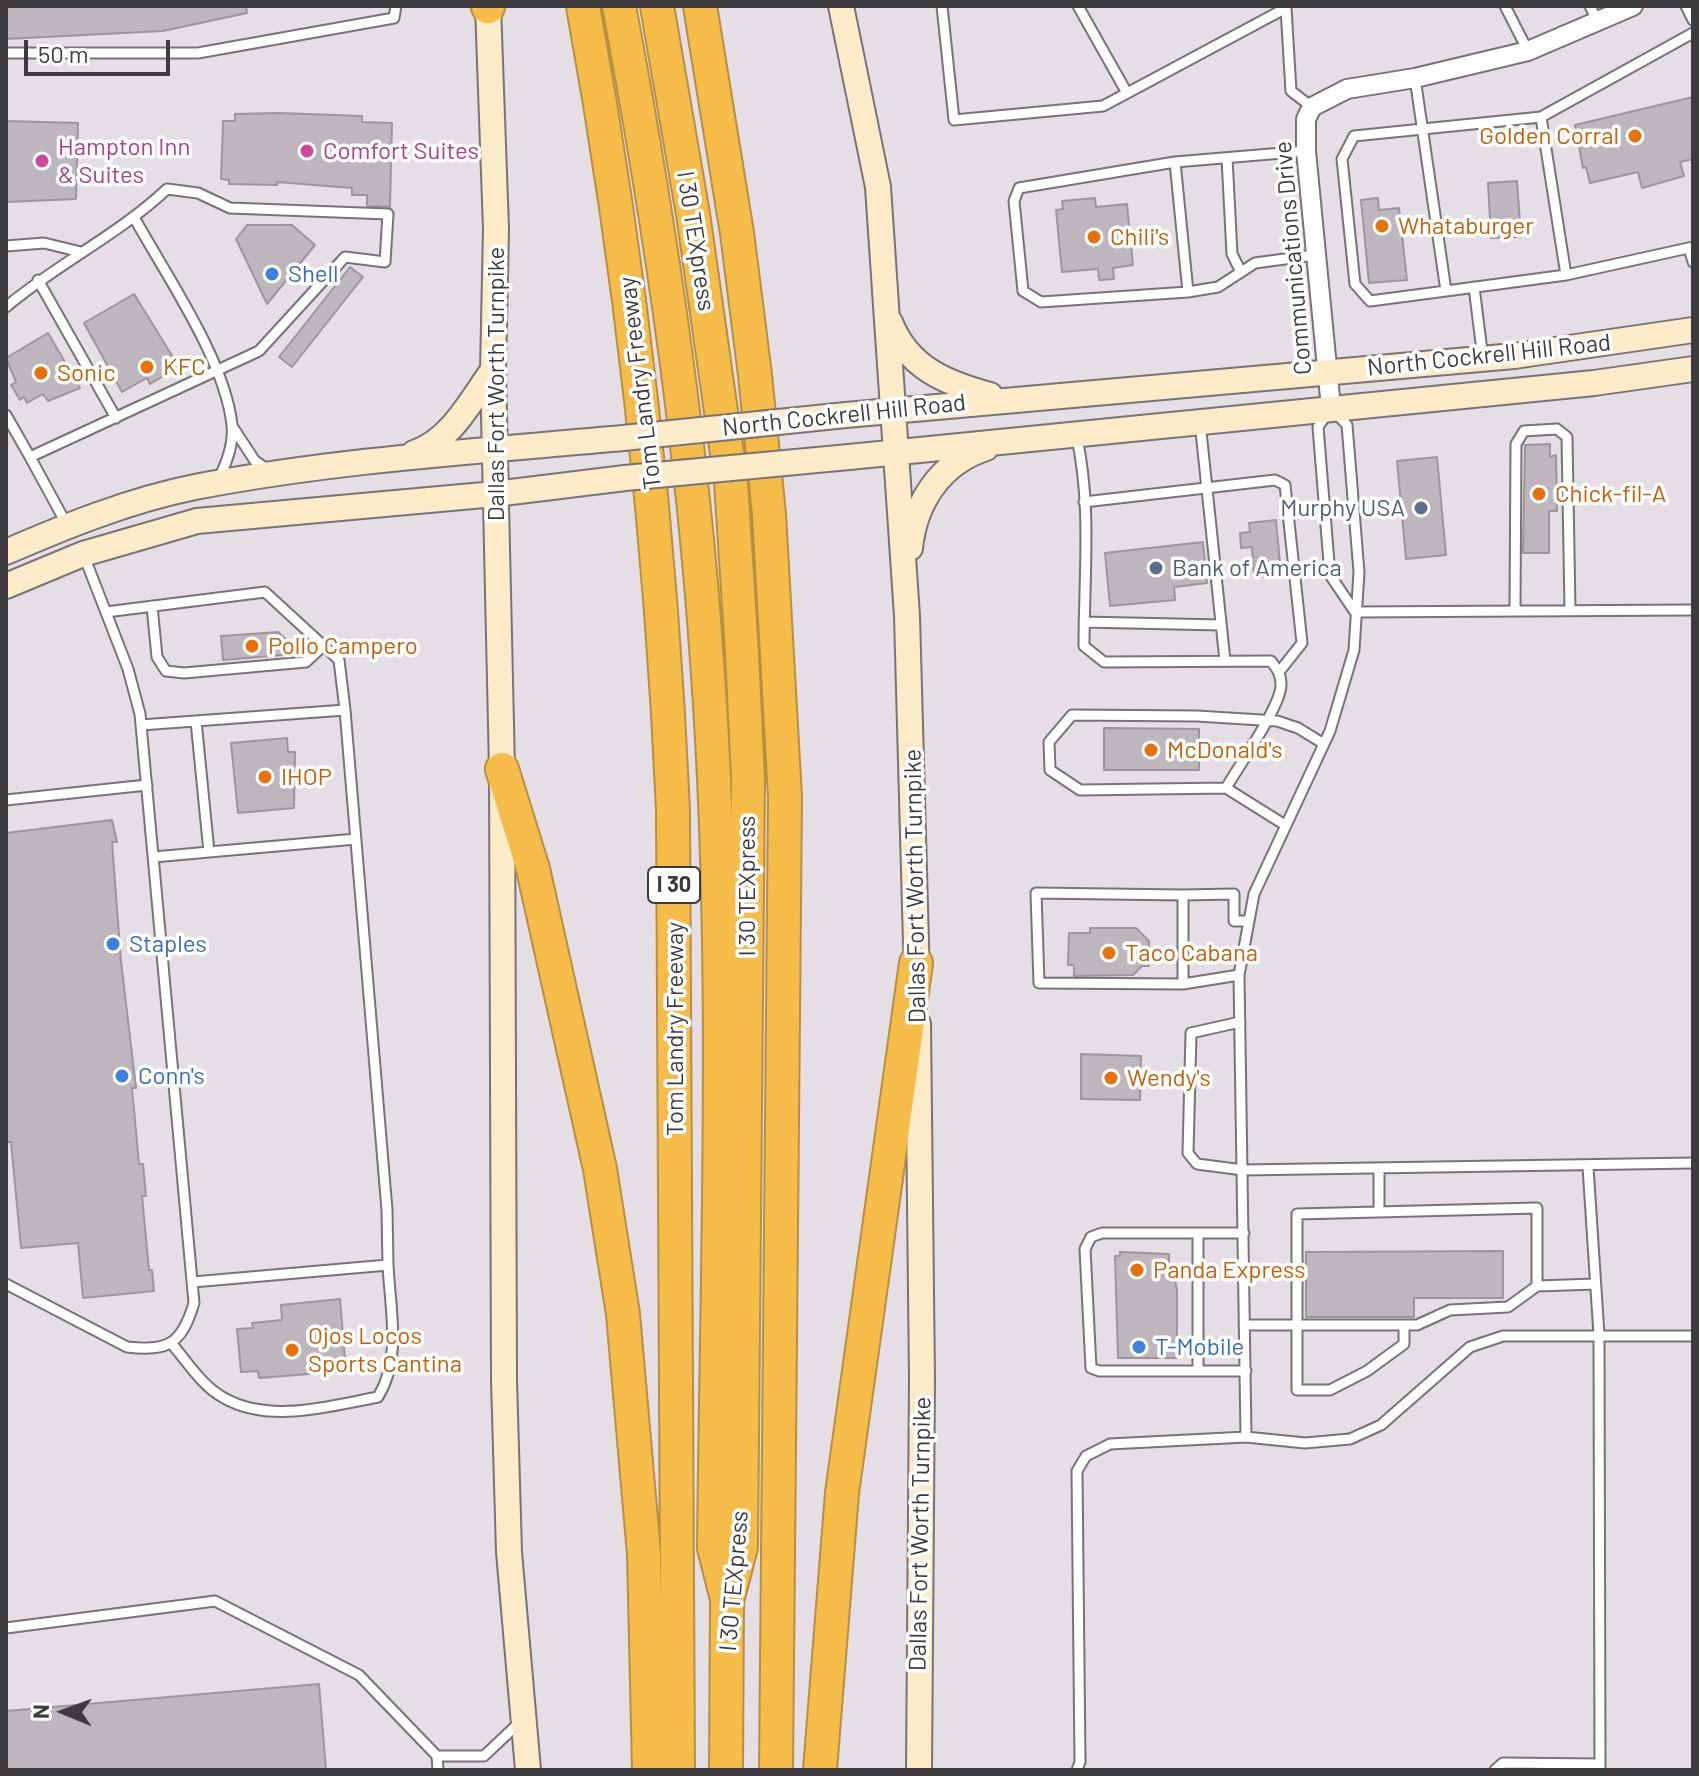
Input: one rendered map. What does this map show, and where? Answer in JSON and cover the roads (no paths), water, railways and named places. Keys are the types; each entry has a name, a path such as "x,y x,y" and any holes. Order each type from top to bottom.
{"highway":[{"name":"Tom Landry Freeway","path":"583,6 619,217 642,388 667,667 673,826 678,1770"},
{"path":"619,6 659,231 680,377 707,661 717,866 714,1548 727,1601"},
{"name":"I 30 TEXpress","path":"657,6 693,214 731,482 748,778 741,1547 727,1601 726,1770"},
{"path":"700,6 737,233 755,375 769,514 783,750 786,941 776,1770"},
{"path":"502,769 536,883 600,1169 623,1314 644,1554 649,1770"},
{"path":"820,1770 842,1493 916,963"}],"main road":[{"name":"Dallas Fort Worth Turnpike","path":"488,6 496,229 493,370 502,769 504,1380 509,1552 528,1770"},
{"name":"Dallas Fort Worth Turnpike","path":"841,6 878,187 890,410 905,599 916,850 921,1165 919,1770"},
{"path":"884,307 896,338 912,359 927,371 953,385 1004,399"},
{"name":"North Cockrell Hill Road","path":"6,552 67,525 216,484 276,474 1004,399 1483,359 1693,330"},
{"name":"North Cockrell Hill Road","path":"6,586 83,554 197,521 495,494 1011,439 1594,383 1693,369"},
{"path":"388,461 433,447 455,423 493,370"},
{"path":"905,599 913,524 925,494 945,471 972,452 1011,439"},
{"path":"67,525 83,554"}],"street":[{"path":"1312,107 1347,89 1415,78 1528,51 1594,14 1633,6"},
{"name":"Communications Drive","path":"1312,107 1306,119 1306,151 1331,408"}],"lane":[{"path":"6,53 198,53 394,18 396,6"},
{"path":"942,6 954,120 1103,106 1285,7 1291,91 1312,107"},
{"path":"1078,6 1127,93"},
{"path":"1505,6 1528,51"},
{"path":"1686,6 1693,20"},
{"path":"1693,33 1541,117 1354,136 1342,159 1355,284 1370,301 1566,275 1691,247 1693,262"},
{"path":"1415,78 1425,127 1446,291"},
{"path":"1541,117 1566,275"},
{"path":"1306,151 1175,162 1019,188 1014,201 1023,291 1041,302 1188,292 1218,287 1255,263 1314,255"},
{"path":"1227,158 1232,254 1240,270"},
{"path":"1175,162 1188,292"},
{"path":"6,307 38,280 135,219 167,189 198,193 230,208 388,214 385,262 345,257 259,351 30,457"},
{"path":"135,219 218,372 232,426 255,461 276,474"},
{"path":"6,246 44,243 81,252"},
{"path":"38,280 116,418"},
{"path":"1474,287 1483,359"},
{"path":"1246,1437 1239,975 1254,894 1324,744 1354,650 1359,572 1347,425 1331,408 1318,427 1330,575 1355,612"},
{"path":"6,415 67,525"},
{"path":"1200,421 1225,661"},
{"path":"216,484 228,457 232,426"},
{"path":"1515,611 1516,444 1524,431 1557,429 1567,437 1570,610"},
{"path":"1075,433 1082,461 1084,502 1084,646 1104,662 1271,661 1279,672 1281,688 1267,720 1226,788"},
{"path":"1084,502 1275,480 1285,485 1302,643 1279,672"},
{"path":"6,1284 127,1347 149,1349 172,1344 187,1327 194,1303 141,725 128,669 83,554"},
{"path":"106,612 265,592 339,660 345,710 387,1210 393,1348 390,1377 378,1397 292,1413 245,1406 224,1399 206,1385 172,1344"},
{"path":"152,606 157,657 166,671 184,673 306,662 323,646"},
{"path":"1355,612 1693,610"},
{"path":"1084,622 1221,625"},
{"path":"141,725 345,710"},
{"path":"1285,825 1226,788 1080,790 1050,770 1049,742 1072,715 1267,720 1298,728 1324,744"},
{"path":"196,721 209,852"},
{"path":"6,800 147,785"},
{"path":"154,857 356,839"},
{"path":"1239,975 1183,984 1039,983 1036,893 1234,894 1234,921 1249,921"},
{"path":"1183,895 1183,984"},
{"path":"1240,1022 1191,1033 1188,1153 1197,1164 1243,1170 1693,1163"},
{"path":"1495,1770 1503,1763 1600,1767 1599,1335 1588,1167"},
{"path":"1379,1168 1379,1212"},
{"path":"1404,1326 1404,1344 1367,1371 1330,1390 1297,1390 1297,1214 1537,1208 1537,1286"},
{"path":"1244,1233 1102,1233 1091,1237 1085,1249 1091,1368 1099,1371 1246,1371"},
{"path":"1198,1233 1198,1371"},
{"path":"193,1282 388,1265"},
{"path":"1245,1325 1417,1325 1450,1310 1508,1307 1537,1286 1595,1284"},
{"path":"1077,1770 1080,1762 1077,1471 1086,1456 1110,1444 1246,1437 1305,1443 1350,1439 1381,1425 1473,1345 1503,1336 1693,1336"},
{"path":"6,1628 215,1601 359,1675 437,1756 438,1770"},
{"path":"437,1756 484,1756 523,1718"}],"place":[{"name":"Golden Corral","path":"1635,136"},
{"name":"Comfort Suites","path":"307,151"},
{"name":"Hampton Inn & Suites","path":"42,161"},
{"name":"Whataburger","path":"1382,226"},
{"name":"Chili's","path":"1094,237"},
{"name":"Shell","path":"272,274"},
{"name":"KFC","path":"147,367"},
{"name":"Sonic","path":"41,373"},
{"name":"Chick-fil-A","path":"1539,494"},
{"name":"Murphy USA","path":"1421,508"},
{"name":"Bank of America","path":"1156,568"},
{"name":"Pollo Campero","path":"252,646"},
{"name":"McDonald's","path":"1151,750"},
{"name":"IHOP","path":"265,777"},
{"name":"Staples","path":"113,944"},
{"name":"Taco Cabana","path":"1109,953"},
{"name":"Conn's","path":"122,1076"},
{"name":"Wendy's","path":"1111,1078"},
{"name":"Panda Express","path":"1137,1270"},
{"name":"T-Mobile","path":"1139,1347"},
{"name":"Ojos Locos Sports Cantina","path":"292,1350"}]}
